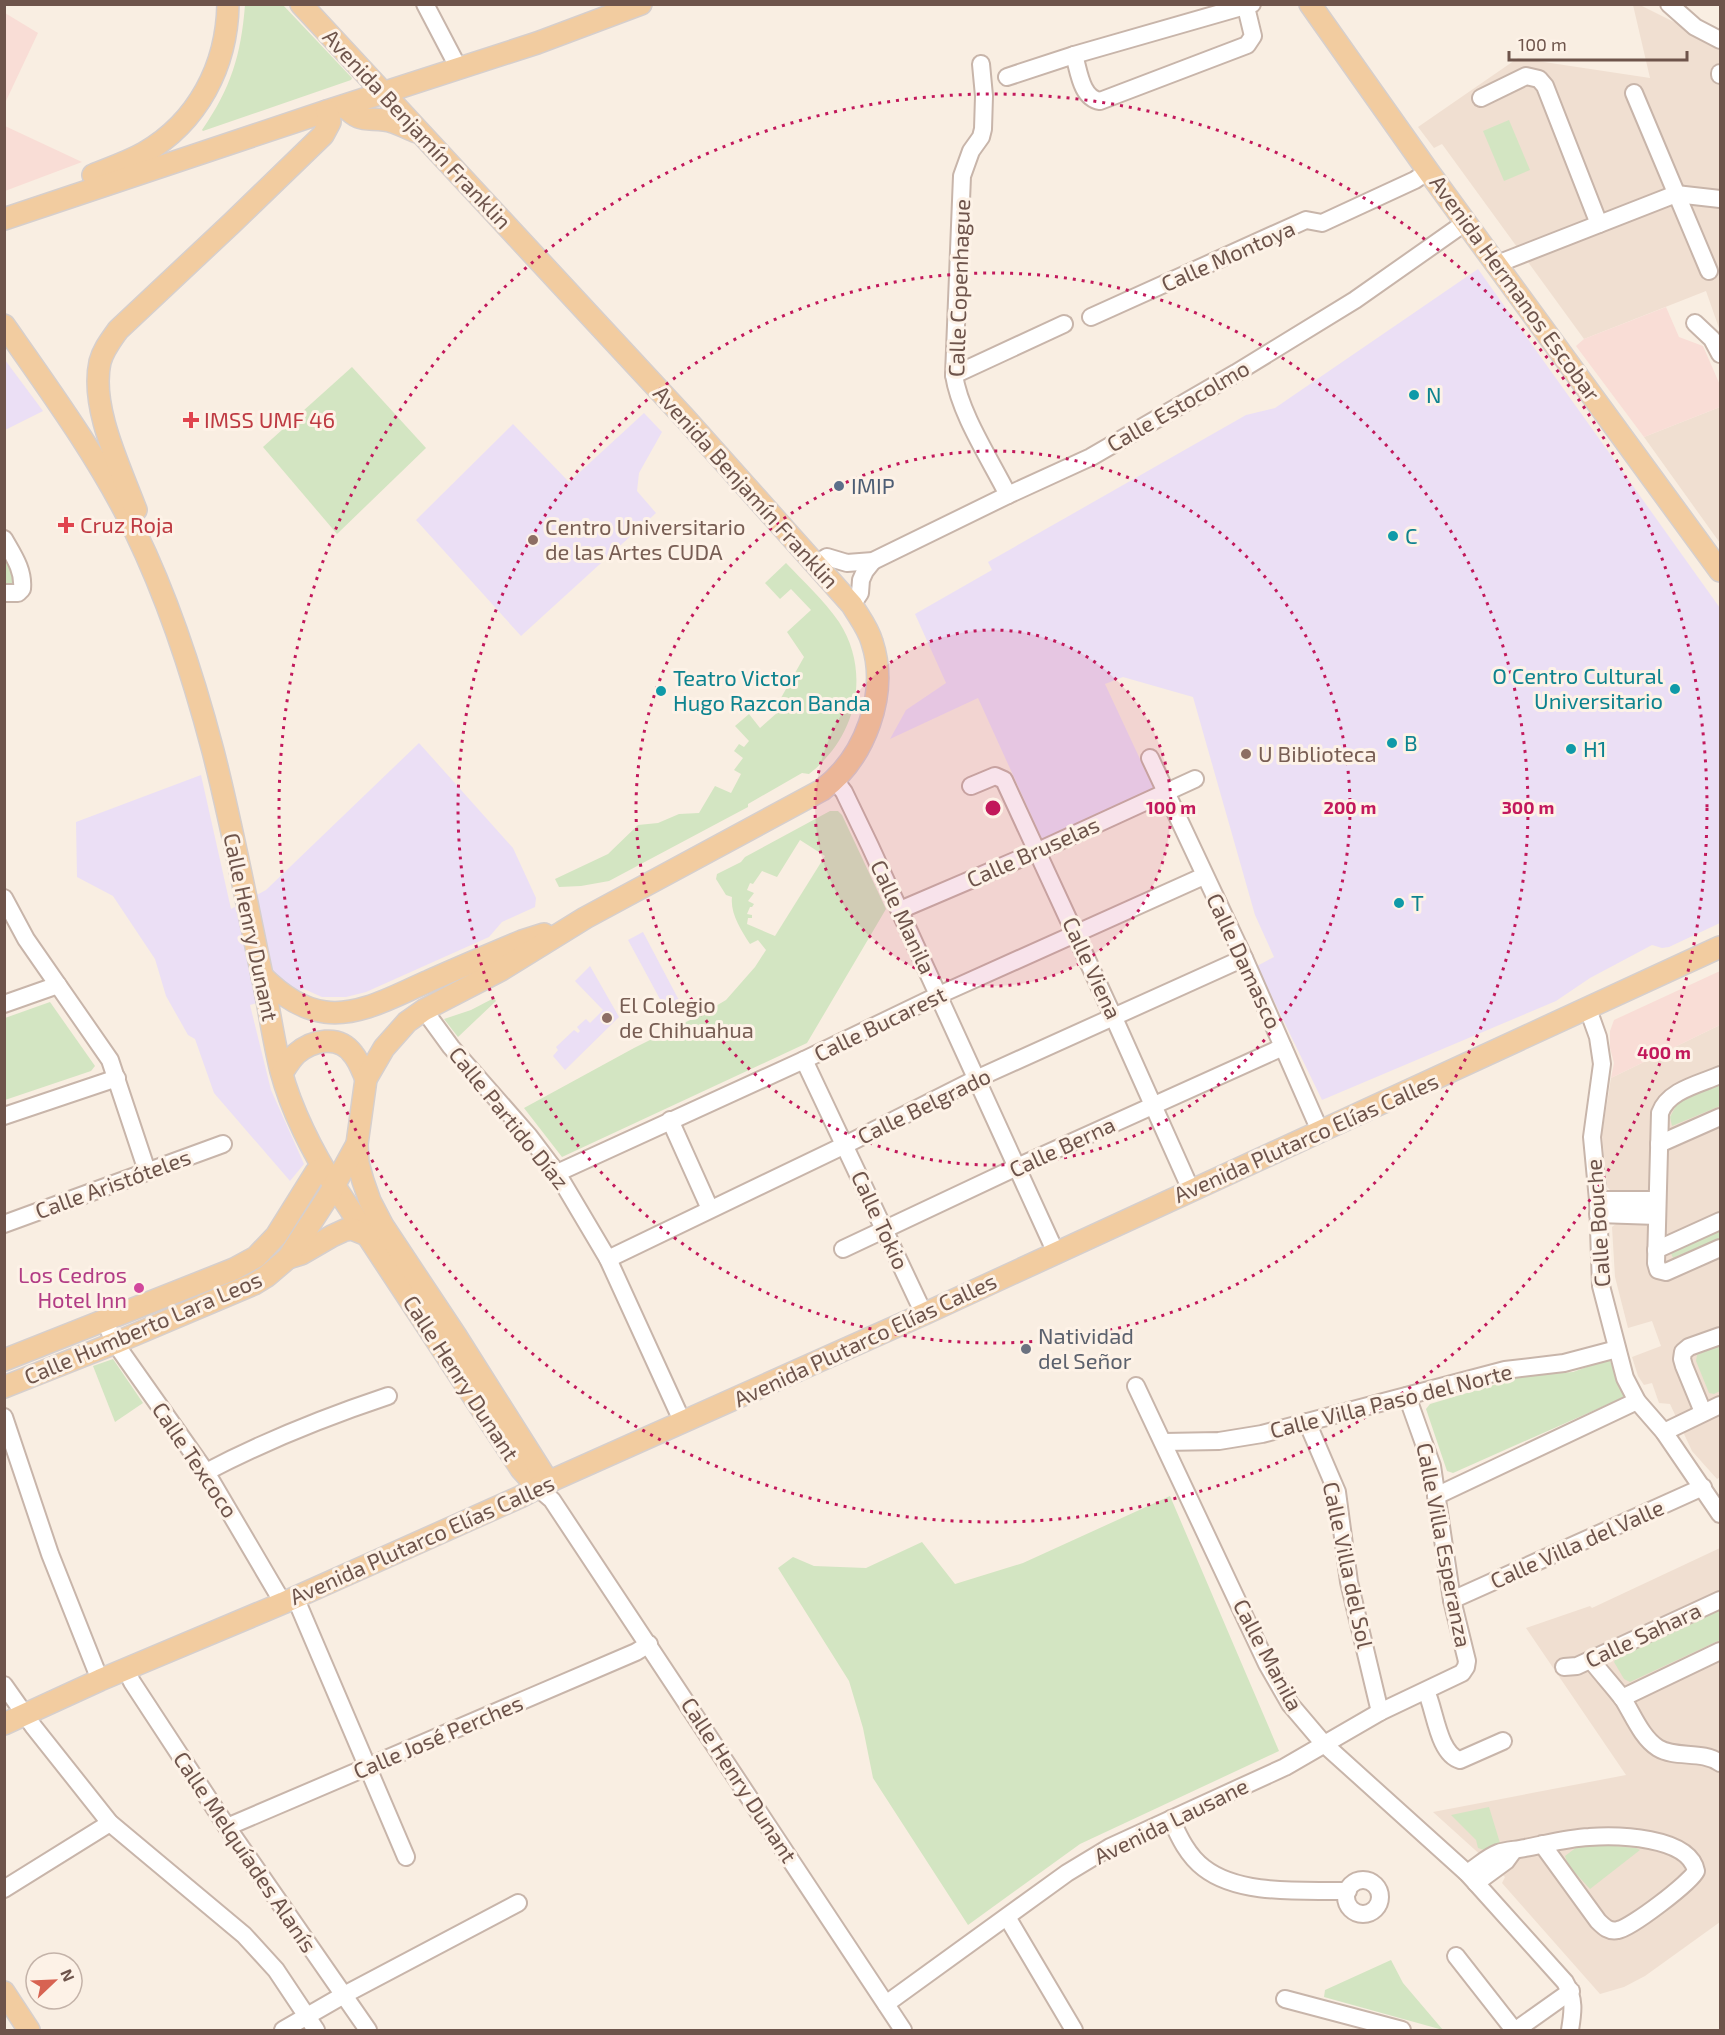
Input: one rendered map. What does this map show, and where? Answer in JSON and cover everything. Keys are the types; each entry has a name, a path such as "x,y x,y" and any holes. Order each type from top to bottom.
{"main road":[{"path":"4,204 129,161 171,135 188,118 206,94 224,41 228,4"},
{"name":"Avenida Benjamín Franklin","path":"302,4 684,417 816,564 852,605 872,641 876,659 877,693 871,717 862,741 850,762 835,780 822,790 568,927"},
{"path":"4,219 537,43 603,11 641,4"},
{"name":"Avenida Hermanos Escobar","path":"1310,4 1428,171 1720,571"},
{"path":"336,108 368,121 385,120 420,133"},
{"path":"135,530 137,514 105,425 99,401 99,370 108,343 118,330 322,135 336,108"},
{"name":"Calle Henry Dunant","path":"4,325 78,431 110,483 135,530 162,591 199,699 224,800 282,1073 301,1122 329,1177 520,1469 546,1490"},
{"path":"262,976 278,991 297,1003 324,1012 341,1013 373,1004 522,941 568,927"},
{"name":"Calle Humberto Lara Leos","path":"4,1387 115,1343 254,1284 267,1276 288,1258 329,1177 357,1144 366,1079 395,1034 424,1010 501,970 568,927"},
{"name":"Avenida Plutarco Elías Calles","path":"4,1724 100,1680 546,1490 683,1423 1720,947"},
{"path":"282,1073 294,1056 306,1047 317,1041 332,1041 344,1044 352,1052 366,1079"},
{"name":"Calle Henry Dunant","path":"357,1144 358,1163 363,1181 382,1226 456,1336 546,1490"},
{"name":"Calle Humberto Lara Leos","path":"4,1360 234,1269 256,1257 276,1236 316,1173 329,1177"},
{"path":"288,1258 301,1254 345,1230 352,1229 367,1235"},
{"path":"4,1992 29,2031"}],"street":[{"path":"425,4 459,69"},
{"path":"1668,4 1695,27 1720,40"},
{"path":"1007,78 1074,55 1249,5 1253,36 1247,45 1100,101 1094,100 1085,90 1074,55"},
{"name":"Calle Copenhague","path":"981,64 984,129 970,151 962,176 954,375 956,391 1008,495"},
{"path":"1481,98 1526,76 1539,80 1545,86 1599,224"},
{"path":"1634,93 1708,271"},
{"name":"Calle Montoya","path":"1091,317 1306,220 1322,223 1415,180 1428,171"},
{"path":"1497,264 1676,194 1720,199"},
{"name":"Calle Estocolmo","path":"816,564 827,557 847,562 873,561 1091,457 1157,420 1354,300 1466,222"},
{"path":"1695,323 1712,339 1720,354"},
{"path":"954,375 1064,324"},
{"path":"4,539 22,573 23,580 22,589 18,593 4,593"},
{"path":"852,605 861,593 861,580 873,561"},
{"path":"847,562 854,574 861,580"},
{"path":"1150,758 1165,793"},
{"name":"Calle Viena","path":"971,786 995,776 1004,780 1191,1190"},
{"name":"Calle Bruselas","path":"900,910 1038,851 1195,779"},
{"name":"Calle Manila","path":"835,780 844,792 900,910 1056,1252"},
{"name":"Calle Damasco","path":"1165,793 1244,958 1320,1131"},
{"name":"Calle Bucarest","path":"557,1173 804,1060 939,995 1204,876"},
{"path":"4,898 26,939 110,1060 147,1171"},
{"name":"Calle Belgrado","path":"608,1259 976,1079 1244,958"},
{"path":"4,1004 58,985"},
{"name":"Calle Bouche","path":"1588,1009 1598,1037 1602,1064 1592,1137 1601,1286 1624,1378 1637,1401 1664,1432 1720,1514"},
{"name":"Calle Partido Díaz","path":"424,1010 451,1047 529,1136 557,1173 608,1259 683,1423"},
{"name":"Calle Berna","path":"843,1249 1017,1167 1283,1047"},
{"name":"Calle Tokio","path":"804,1060 924,1314"},
{"path":"1720,1075 1670,1097 1663,1104 1660,1113 1656,1250 1658,1270 1666,1272 1720,1248"},
{"path":"4,1116 117,1078"},
{"path":"1659,1144 1720,1117"},
{"path":"670,1120 710,1209"},
{"name":"Calle Aristóteles","path":"4,1224 223,1144"},
{"path":"1598,1207 1657,1208"},
{"path":"1656,1250 1720,1221"},
{"name":"Calle Texcoco","path":"104,1320 115,1343 207,1472 289,1600 406,1857"},
{"path":"1703,1412 1684,1366 1683,1352 1689,1347 1720,1336"},
{"name":"Calle Villa Paso del Norte","path":"1164,1442 1219,1441 1262,1434 1505,1370 1564,1363 1617,1349"},
{"name":"Calle Manila","path":"1136,1386 1268,1664 1290,1704 1324,1744 1472,1878 1565,1982 1572,1994"},
{"path":"207,1472 243,1453 312,1423 388,1396"},
{"name":"Calle Villa Esperanza","path":"1407,1396 1429,1455 1452,1600 1467,1661"},
{"path":"1436,1496 1637,1401"},
{"path":"1664,1432 1720,1405"},
{"path":"4,1417 50,1554 100,1680"},
{"name":"Calle Villa del Sol","path":"1307,1422 1336,1492 1349,1582 1380,1712"},
{"name":"Calle Villa del Valle","path":"1452,1600 1703,1487"},
{"name":"Calle Henry Dunant","path":"546,1490 886,2004 900,2029"},
{"name":"Calle Sahara","path":"1564,1667 1576,1666 1720,1600"},
{"name":"Calle José Perches","path":"227,1827 636,1652 649,1644"},
{"path":"1622,1698 1720,1651"},
{"path":"1591,1659 1656,1747 1719,1760"},
{"name":"Avenida Lausane","path":"886,2004 1110,1847 1285,1767 1380,1712 1462,1673 1467,1661"},
{"name":"Calle Melquíades Alanís","path":"126,1670 227,1827 368,2031"},
{"path":"4,1684 110,1823 244,1935 276,1971 312,2024"},
{"path":"1420,1693 1434,1712 1433,1720 1449,1753 1455,1759 1460,1760 1503,1741"},
{"path":"1171,1819 1190,1854 1202,1867 1233,1884 1250,1887 1348,1891"},
{"path":"4,1889 110,1823"},
{"path":"1472,1878 1498,1853 1542,1844 1586,1837 1613,1836 1647,1840 1677,1849 1691,1859 1696,1871 1690,1880 1646,1914 1625,1928 1611,1930 1598,1921 1542,1844"},
{"path":"283,2031 312,2024 342,1996 518,1904"},
{"path":"1007,1917 1074,2031"},
{"path":"1456,1956 1515,2031 1572,1994"},
{"path":"1529,2031 1572,1994"},
{"path":"1570,2031 1574,2007 1572,1994"},
{"path":"1285,1999 1402,2031"}],"shaded area":[{"path":"1633,5 1640,5 1678,24 1720,50 1720,331 1706,291 1584,339 1442,144 1434,148 1418,127 1518,58 1650,78"},
{"path":"5,13 38,33 5,103"},
{"path":"5,126 82,162 5,191"},
{"path":"1478,269 1720,608 1720,923 1669,947 1662,948 1652,945 1590,978 1556,1001 1322,1100 1257,966 1274,957 1255,915 1193,697 1123,677 1105,684 1154,789 1042,839 978,698 890,739 906,710 946,683 915,614 992,570 988,562 1246,415 1275,408"},
{"path":"1666,307 1679,337 1703,346 1720,385 1720,407 1644,437 1576,346 1584,339"},
{"path":"5,360 43,411 5,430"},
{"path":"1720,407 1720,543 1644,437"},
{"path":"644,413 662,432 639,473 637,491 656,513 521,636 416,520 513,424 569,482"},
{"path":"419,743 513,848 536,898 535,907 502,922 489,937 366,992 346,997 322,997 304,989 250,1005 271,1090 304,1164 290,1181 214,1093 195,1039 188,1035 166,996 155,959 113,896 77,877 76,822 201,775 231,909 266,890"},
{"path":"643,932 682,1006 668,1014 628,940"},
{"name":"El Colegio de Chihuahua","path":"590,966 619,1017 565,1070 553,1056 558,1050 556,1047 574,1030 578,1033 580,1031 577,1027 586,1019 590,1023 603,1010 575,981"},
{"path":"1720,971 1720,1025 1611,1078 1614,1063 1610,1048 1610,1031 1614,1020"},
{"path":"1720,1025 1720,1477 1717,1479 1692,1451 1670,1404 1659,1403 1652,1383 1644,1385 1638,1376 1632,1357 1661,1346 1652,1321 1628,1328 1615,1277 1612,1227 1620,1221 1621,1192 1611,1191 1607,1187 1602,1134 1611,1078"},
{"path":"1720,1548 1720,1922 1645,1976 1624,1987 1600,1994 1502,1883 1505,1877 1433,1812 1626,1775 1526,1628 1590,1606 1592,1608"}],"green space":[{"path":"245,5 283,5 352,78 203,131 233,70 241,40"},
{"path":"1509,120 1530,170 1504,181 1483,131"},
{"path":"352,367 426,448 337,534 263,447"},
{"path":"4,554 18,580 16,585 5,586"},
{"path":"786,563 839,622 849,642 855,662 854,704 848,724 838,742 809,774 802,773 748,804 748,807 609,881 559,887 555,879 608,854 638,825 658,823 679,814 699,813 715,786 731,793 741,774 734,770 743,758 734,751 739,744 744,747 749,741 735,726 749,714 760,728 778,712 777,705 804,657 787,632 811,610 791,589 780,599 765,583"},
{"path":"830,811 838,811 842,815 886,909 807,1043 562,1157 524,1108 726,1000 755,967 766,950 758,940 750,944 734,915 732,897 726,895 716,879 717,874 741,862 745,857","holes":["800,840 825,856 775,936 747,924 748,918 752,918 752,915 747,914 754,904 748,901 754,893 747,890 750,883 753,884 762,871 777,877"]},
{"path":"494,998 496,1001 458,1037 444,1019 471,1010"},
{"path":"50,1002 95,1066 91,1071 5,1100 5,1018"},
{"path":"1720,1083 1720,1106 1672,1126 1670,1117 1678,1102"},
{"path":"1720,1228 1720,1238 1673,1258 1670,1251"},
{"path":"1720,1345 1720,1391 1714,1394 1709,1393 1696,1361 1697,1355"},
{"path":"113,1359 143,1403 115,1422 93,1366"},
{"path":"1606,1360 1610,1361 1625,1395 1622,1398 1453,1473 1447,1471 1426,1409 1430,1404 1524,1376 1573,1372"},
{"path":"1170,1496 1279,1751 1080,1844 968,1925 873,1778 863,1728 849,1681 778,1568 793,1557 814,1566 866,1568 922,1542 955,1584 1023,1563"},
{"path":"1720,1607 1720,1640 1630,1682 1624,1679 1614,1662 1618,1654"},
{"path":"1489,1807 1500,1843 1487,1851 1478,1848 1476,1840 1451,1815"},
{"path":"1594,1844 1640,1850 1590,1889 1568,1865 1565,1856 1577,1847"},
{"path":"1391,1960 1403,1983 1443,2030 1324,1997 1325,1990"}],"place":[{"name":"N","path":"1414,395"},
{"name":"IMSS UMF 46","path":"191,420"},
{"name":"IMIP","path":"839,486"},
{"name":"Cruz Roja","path":"66,525"},
{"name":"C","path":"1393,536"},
{"name":"Centro Universitario de las Artes CUDA","path":"533,540"},
{"name":"O Centro Cultural Universitario","path":"1675,689"},
{"name":"Teatro Victor Hugo Razcon Banda","path":"661,691"},
{"name":"B","path":"1392,743"},
{"name":"H1","path":"1571,749"},
{"name":"U Biblioteca","path":"1246,754"},
{"name":"T","path":"1399,903"},
{"name":"El Colegio de Chihuahua","path":"607,1018"},
{"name":"Los Cedros Hotel Inn","path":"139,1288"},
{"name":"Natividad del Señor","path":"1026,1349"}]}
